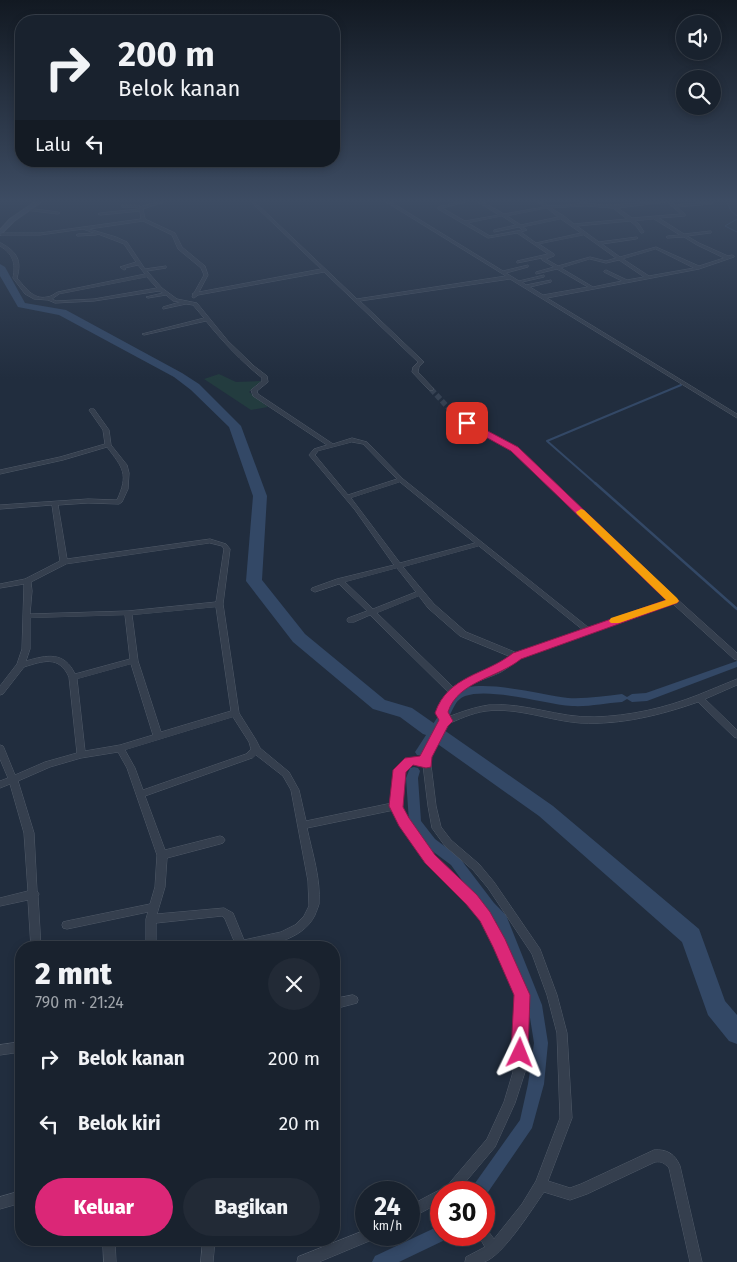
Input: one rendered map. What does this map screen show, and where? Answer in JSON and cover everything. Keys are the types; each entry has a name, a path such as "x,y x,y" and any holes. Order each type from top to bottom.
{"street":[{"path":"18,261 15,278 27,293 36,298 60,302 94,300 160,289"},
{"path":"196,261 203,267 206,275 194,294 195,304 232,348 252,368 265,377 265,382 254,390 255,395 331,445"},
{"path":"315,261 421,362 416,367 416,372 431,389"},
{"path":"485,261 737,416"},
{"path":"519,262 525,261"},
{"path":"547,261 592,288"},
{"path":"521,281 580,261"},
{"path":"623,261 648,278"},
{"path":"684,261 699,268"},
{"path":"542,297 699,268 719,261"},
{"path":"124,269 122,267 139,263 160,289 184,303"},
{"path":"503,272 526,266"},
{"path":"49,299 58,293 146,273 164,267"},
{"path":"194,294 325,270"},
{"path":"606,270 627,282"},
{"path":"356,300 511,277"},
{"path":"528,286 549,280"},
{"path":"148,297 166,294"},
{"path":"165,308 184,303 195,304"},
{"path":"144,334 207,319"},
{"path":"0,507 88,501 119,502 125,489 126,473 124,465 108,445 106,430 92,410"},
{"path":"455,415 515,449 674,601 734,654"},
{"path":"517,656 463,634 444,618 420,593 348,497 312,455 316,450 352,440 360,440 365,443 401,480 586,630"},
{"path":"0,472 60,459 108,445"},
{"path":"348,497 401,480"},
{"path":"55,504 64,562"},
{"path":"0,586 27,581 64,562 210,541 224,545 226,549 219,604 235,713 256,750 286,774 295,790 304,825 314,881 314,906 308,919 299,928 283,936 262,941"},
{"path":"315,590 340,581 480,544"},
{"path":"0,692 21,665 26,649 27,581"},
{"path":"340,581 453,692"},
{"path":"351,620 420,593"},
{"path":"445,722 441,713 453,692 466,683 506,665 517,656 586,630 674,601"},
{"path":"26,616 128,613 219,604"},
{"path":"128,613 134,661 158,736"},
{"path":"21,665 34,661 57,660 65,663 73,676 81,755"},
{"path":"73,676 134,661"},
{"path":"495,1235 526,1208 541,1185 566,1118 562,1033 552,995 536,952 491,885 476,868 448,843 437,828 426,760 445,722 481,709 492,708 574,719 615,719 659,711 699,698 737,682"},
{"path":"699,698 737,735"},
{"path":"0,785 48,764 81,755 120,748 235,713"},
{"path":"0,748 13,780 29,833 36,941"},
{"path":"120,748 132,768 162,855 160,887 151,919 150,941"},
{"path":"141,794 249,756 256,750"},
{"path":"426,760 417,760 403,765 400,770 396,792 398,803 396,806 416,841 430,859 472,899 485,917 500,944 522,995 519,1072 509,1103 491,1143 457,1181"},
{"path":"304,825 396,806"},
{"path":"162,855 220,840"},
{"path":"0,902 34,894"},
{"path":"67,925 154,907"},
{"path":"151,919 224,912 229,916 240,941"},
{"path":"340,1003 353,1000"},
{"path":"0,1050 15,1048"},
{"path":"541,1185 570,1194 583,1190 654,1156 661,1154 668,1156 674,1166 696,1262"},
{"path":"0,1203 15,1199"},
{"path":"303,1262 355,1241"},
{"path":"109,1246 110,1262"},
{"path":"207,1262 208,1246"},
{"path":"471,1262 484,1246"}],"green space":[{"path":"219,374 236,382 261,381 249,392 268,407 251,410 204,379"}],"waterway":[{"path":"0,267 22,305 62,312 178,375 195,387 235,426 260,496 254,581 299,638 379,705 406,712 429,729"},
{"path":"596,484 547,441 681,385"},
{"path":"595,483 737,609"},
{"path":"632,698 647,697 736,664"},
{"path":"445,714 455,697 461,693 476,691 501,691 571,702 622,698"},
{"path":"421,752 441,721"},
{"path":"438,735 546,811 691,936 716,1007 737,1033"},
{"path":"414,771 412,778 415,822 431,843 455,861 489,907 501,919 535,1005 541,1043 536,1084 527,1123 487,1181"},
{"path":"381,1262 430,1238"}],"tunnel":[{"path":"431,389 455,415"}],"slow traffic":[{"path":"581,512 674,601 615,621"}],"route":[{"path":"467,423 515,449 674,601 586,630 517,656 506,665 466,683 453,692 443,707 442,717 447,721 443,723 426,757 426,763 417,760 409,761 400,770 396,792 398,803 396,806 404,822 430,859 472,899 485,917 500,944 522,995 520,1053"}]}
